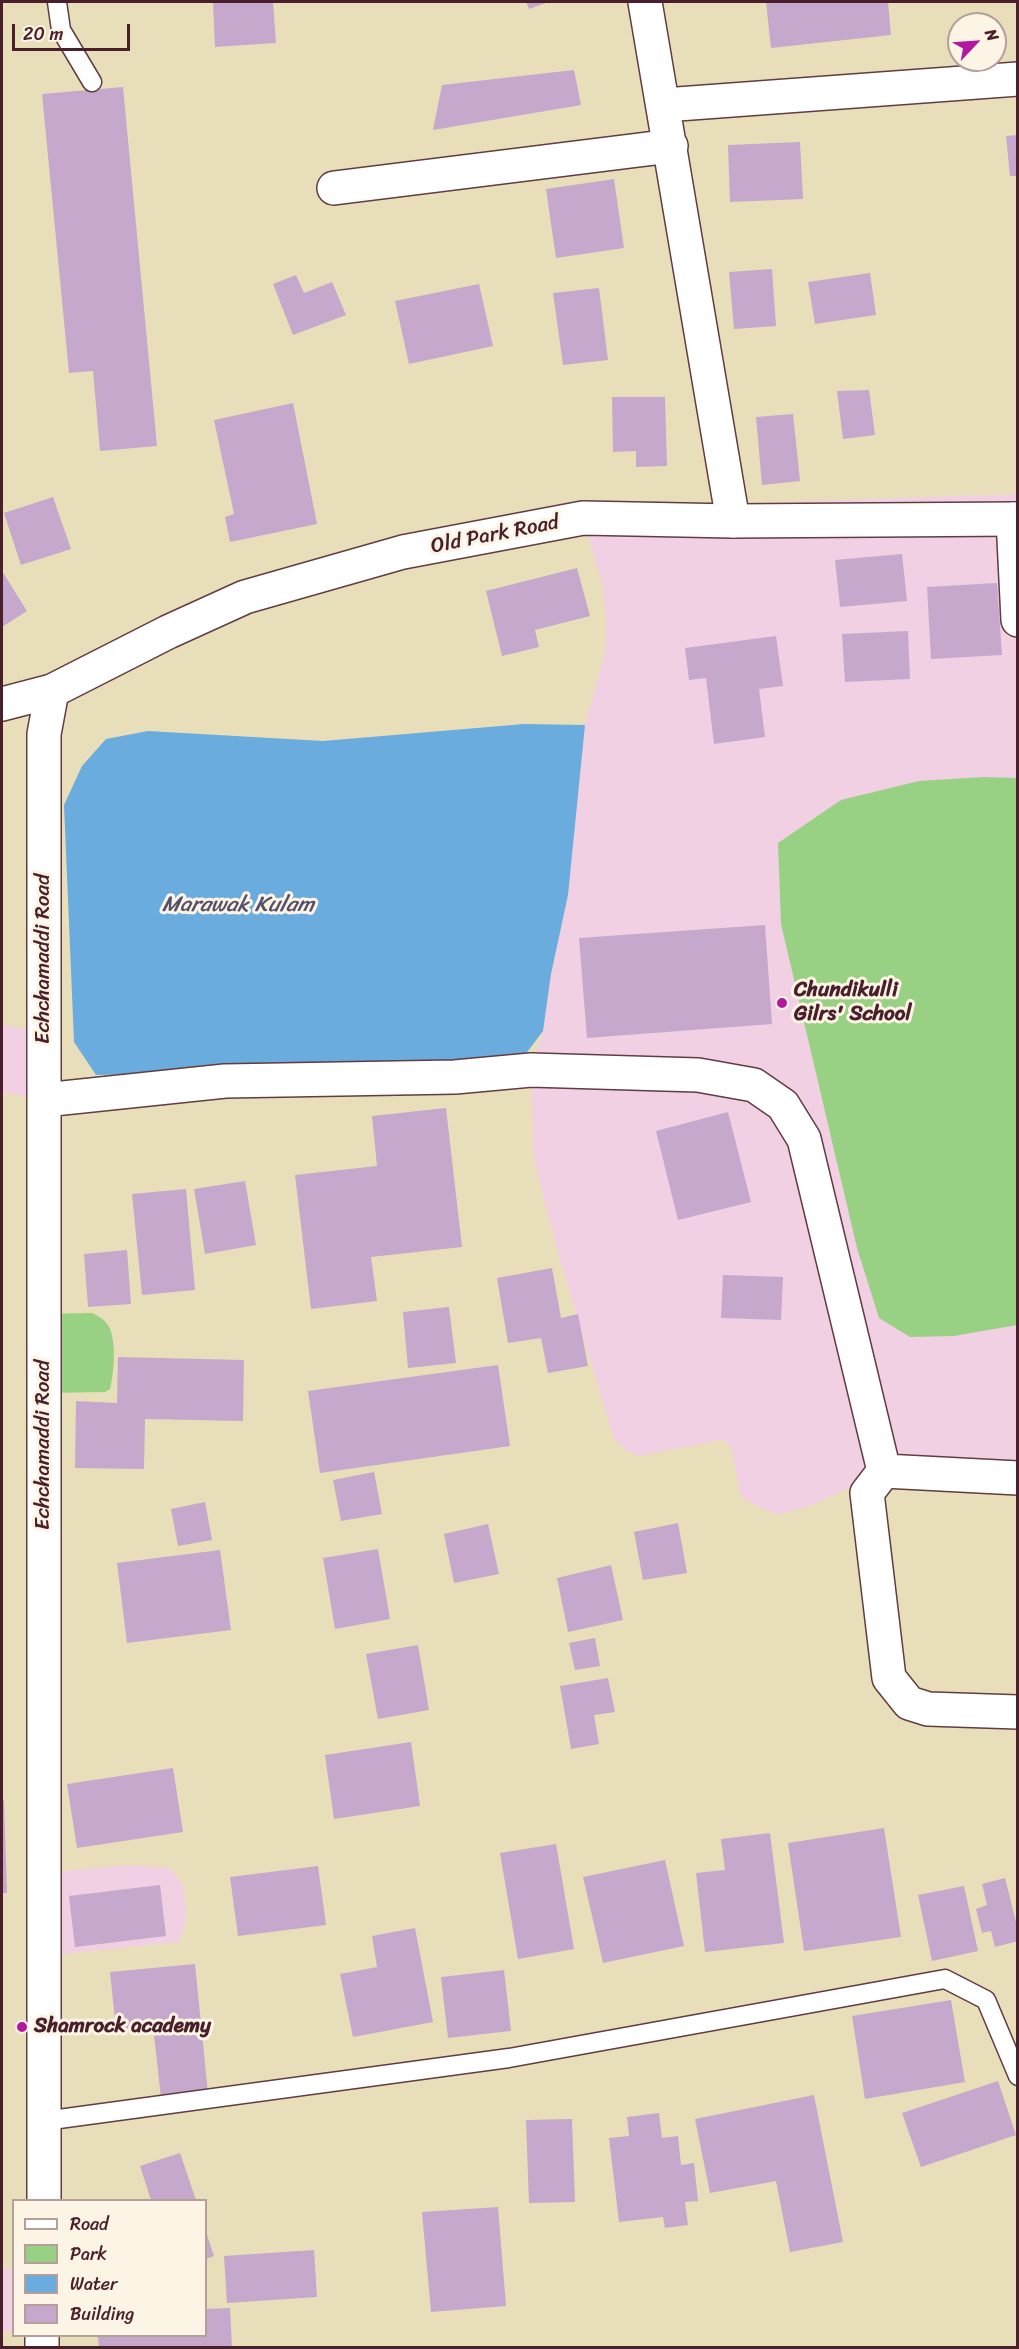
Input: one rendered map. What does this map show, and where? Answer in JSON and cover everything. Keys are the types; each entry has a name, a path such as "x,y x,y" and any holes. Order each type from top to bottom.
{"street":[{"path":"645,2 733,521"},
{"path":"664,105 1017,79"},
{"path":"334,188 671,146"},
{"name":"Old Park Road","path":"2,705 52,691 168,632 245,597 403,552 583,518 733,521 1015,519"},
{"path":"1015,519 1017,620"},
{"name":"Echchamaddi Road","path":"44,2199 44,734 52,691"},
{"path":"44,1100 225,1081 456,1077 531,1070 698,1075 754,1085 783,1105 804,1138 884,1471"},
{"path":"884,1471 1017,1478"},
{"path":"884,1471 867,1493 889,1678 909,1703 928,1709 1017,1712"}],"lane":[{"path":"57,2 61,30 92,82"},
{"path":"44,2121 509,2058 945,1979 986,2000 1017,2076"}],"shaded area":[{"name":"Chundikulli Gilrs' School","path":"1017,494 1017,1478 884,1471 810,1506 775,1515 741,1497 731,1447 722,1440 638,1456 626,1450 614,1439 560,1260 534,1160 531,1070 543,1031 551,974 568,895 585,725 605,652 606,618 602,585 583,518 726,504"},
{"path":"2,1025 44,1032 44,1100 2,1092"},
{"path":"129,1865 170,1868 183,1885 186,1907 185,1925 179,1942 44,1956 44,1873"},
{"path":"2,2269 12,2269 12,2332 2,2331"}],"green space":[{"path":"984,777 1017,778 1017,1325 954,1336 910,1337 879,1318 857,1248 781,924 778,843 841,800 919,781"},
{"path":"92,1313 106,1323 113,1339 110,1389 105,1392 44,1393 44,1314"}],"water":[{"name":"Marawak Kulam","path":"524,724 585,725 568,895 551,974 543,1031 519,1063 469,1069 96,1075 74,1042 64,805 82,766 106,739 148,731 323,741"}],"building":[{"path":"213,2 273,2 276,43 215,47"},
{"path":"526,2 549,2 529,9"},
{"path":"766,2 888,2 891,35 771,48"},
{"path":"574,70 581,105 433,130 442,85"},
{"path":"123,87 157,446 100,451 93,371 69,373 42,94"},
{"path":"1018,135 1018,176 1010,176 1006,136"},
{"path":"800,142 803,199 730,202 728,145"},
{"path":"614,179 624,248 556,258 546,189"},
{"path":"772,269 776,326 734,329 729,272"},
{"path":"870,273 876,315 815,324 808,282"},
{"path":"296,275 304,293 332,282 346,315 293,335 273,284"},
{"path":"479,284 493,346 409,364 395,301"},
{"path":"599,288 608,360 563,365 553,293"},
{"path":"869,390 875,435 843,439 837,391"},
{"path":"612,397 665,397 667,466 636,467 636,451 613,452"},
{"path":"293,403 317,524 230,542 225,517 234,514 214,420"},
{"path":"793,414 800,481 762,485 756,417"},
{"path":"53,497 71,549 21,565 4,513"},
{"path":"902,554 907,601 840,607 835,560"},
{"path":"577,568 590,616 535,630 539,647 502,656 486,591"},
{"path":"2,571 27,611 2,627"},
{"path":"997,583 1002,655 931,659 927,587"},
{"path":"908,631 910,679 845,682 842,634"},
{"path":"776,636 783,686 759,689 765,737 714,744 706,678 689,680 685,648"},
{"path":"765,925 772,1024 587,1038 579,938"},
{"path":"446,1108 462,1247 371,1257 377,1301 311,1309 295,1175 377,1166 372,1116"},
{"path":"728,1112 751,1202 678,1220 656,1131"},
{"path":"245,1181 256,1245 205,1254 194,1189"},
{"path":"186,1189 195,1290 142,1295 132,1194"},
{"path":"127,1250 131,1304 88,1307 84,1254"},
{"path":"552,1268 561,1318 578,1314 588,1366 548,1373 541,1338 508,1343 497,1278"},
{"path":"723,1275 783,1277 781,1320 721,1318"},
{"path":"449,1307 456,1363 408,1368 403,1312"},
{"path":"118,1357 244,1360 243,1421 145,1419 144,1469 75,1468 76,1401 117,1403"},
{"path":"498,1365 510,1446 320,1473 308,1391"},
{"path":"374,1472 382,1514 341,1521 333,1480"},
{"path":"205,1502 212,1540 178,1546 171,1509"},
{"path":"678,1523 687,1573 643,1580 634,1532"},
{"path":"488,1524 499,1574 454,1583 444,1534"},
{"path":"378,1549 390,1619 335,1629 323,1558"},
{"path":"220,1550 231,1630 127,1643 117,1563"},
{"path":"611,1565 623,1620 568,1632 557,1578"},
{"path":"595,1638 600,1666 575,1670 569,1643"},
{"path":"418,1645 429,1710 378,1719 366,1654"},
{"path":"608,1678 615,1712 594,1715 599,1744 571,1749 560,1686"},
{"path":"411,1742 420,1806 334,1819 325,1755"},
{"path":"173,1768 183,1832 77,1848 67,1784"},
{"path":"2,1800 4,1800 7,1893 2,1893"},
{"path":"884,1828 901,1937 804,1951 788,1843"},
{"path":"770,1833 784,1943 705,1952 696,1873 725,1870 721,1839"},
{"path":"556,1844 574,1949 518,1959 500,1853"},
{"path":"665,1860 684,1946 603,1963 583,1877"},
{"path":"318,1866 326,1925 238,1936 230,1877"},
{"path":"1005,1878 1018,1930 1018,1941 995,1947 991,1931 982,1933 976,1909 987,1905 982,1884"},
{"path":"160,1885 166,1936 75,1947 69,1896"},
{"path":"964,1886 978,1951 932,1961 918,1895"},
{"path":"415,1928 433,2022 353,2037 340,1974 377,1967 372,1936"},
{"path":"195,1964 208,2093 161,2098 153,2026 116,2029 110,1972"},
{"path":"504,1970 511,2031 448,2038 441,1977"},
{"path":"951,2000 965,2082 865,2099 852,2016"},
{"path":"998,2081 1016,2135 921,2167 902,2113"},
{"path":"814,2095 843,2242 790,2252 776,2181 710,2193 695,2119"},
{"path":"659,2113 662,2138 678,2136 681,2165 694,2163 698,2201 685,2202 688,2225 665,2228 663,2217 619,2222 609,2138 629,2136 627,2117"},
{"path":"572,2119 575,2202 529,2203 526,2120"},
{"path":"180,2153 196,2199 151,2199 140,2166"},
{"path":"498,2207 506,2306 431,2312 422,2212"},
{"path":"207,2235 214,2256 207,2259"},
{"path":"314,2250 317,2297 227,2303 224,2256"},
{"path":"230,2308 232,2348 99,2348 98,2337 207,2337 207,2309"}],"place":[{"name":"Chundikulli Gilrs' School","path":"782,1003"},
{"name":"Shamrock academy","path":"22,2027"}]}
